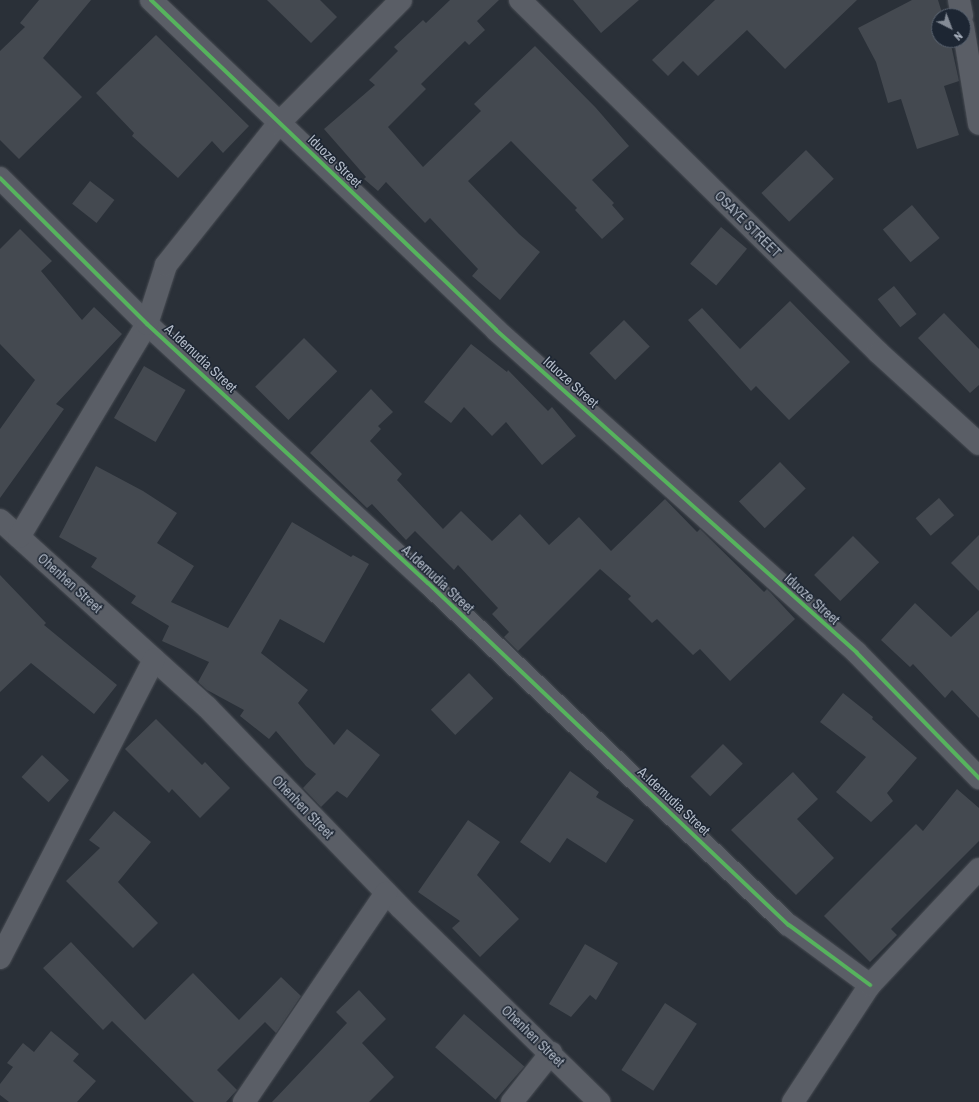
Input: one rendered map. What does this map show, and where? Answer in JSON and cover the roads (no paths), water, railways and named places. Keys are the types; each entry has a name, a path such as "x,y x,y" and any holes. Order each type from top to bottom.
{"street":[{"name":"Iduoze Street","path":"151,0 496,330 857,653 979,778"},
{"path":"19,538 147,324 166,265 279,123 401,0"},
{"name":"OSAYE STREET","path":"520,0 879,353 979,444"},
{"path":"967,48 979,124"},
{"name":"A.Idemudia Street","path":"0,178 147,324 434,589 789,926 870,986"},
{"name":"Ohenhen Street","path":"0,520 207,707 386,893 551,1053 599,1102"},
{"path":"0,958 154,659"},
{"path":"793,1102 870,986 979,869"},
{"path":"244,1102 386,893"},
{"path":"512,1102 551,1053"}]}
